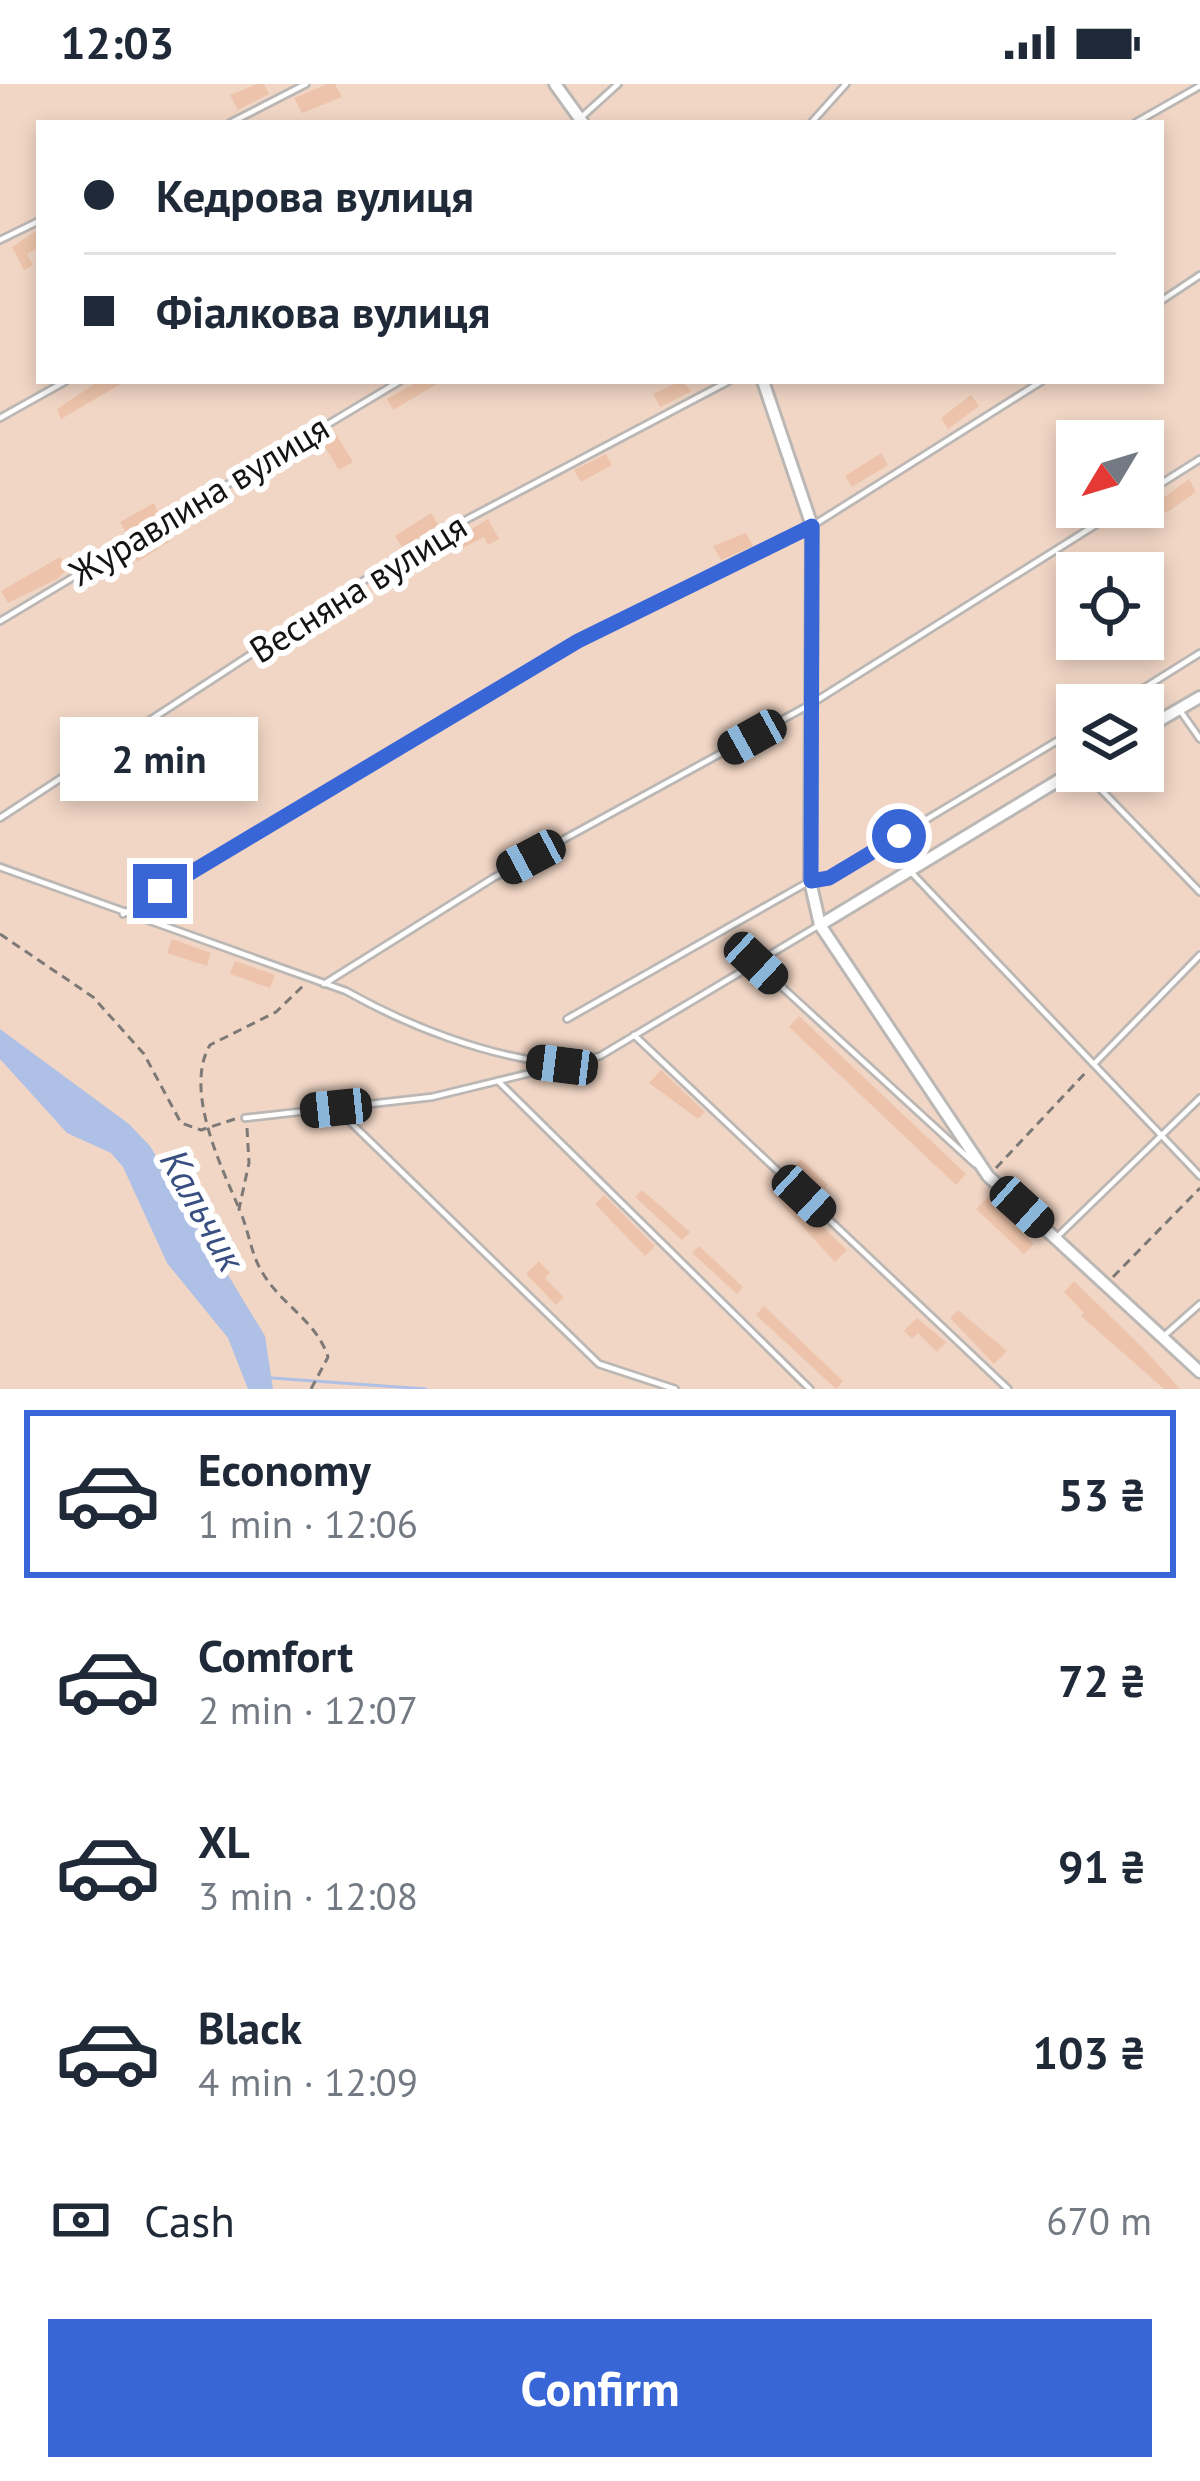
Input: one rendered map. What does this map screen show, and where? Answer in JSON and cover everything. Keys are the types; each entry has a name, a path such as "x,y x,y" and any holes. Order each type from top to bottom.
{"street":[{"path":"555,84 579,120"},
{"path":"765,384 812,526 811,881 820,925 988,1176 1200,1372"},
{"path":"1164,718 1200,697"},
{"path":"820,925 1056,784"}],"lane":[{"path":"236,120 306,84"},
{"path":"582,120 618,84"},
{"path":"814,120 845,84"},
{"path":"1140,120 1198,87"},
{"path":"0,241 36,222"},
{"path":"1164,300 1200,275"},
{"path":"0,418 61,384"},
{"name":"Журавлина вулиця","path":"0,620 395,384"},
{"name":"Весняна вулиця","path":"0,818 420,544 723,384"},
{"path":"122,914 578,641 812,526 1037,384"},
{"path":"1164,482 1200,459"},
{"path":"324,984 493,878 811,704 1091,528"},
{"path":"1151,684 1200,653"},
{"path":"1179,709 1200,739"},
{"path":"567,1019 811,881 829,878 1056,742"},
{"path":"1102,792 1200,892"},
{"path":"0,867 324,984 397,1019 523,1060 562,1065"},
{"path":"910,871 1200,1176"},
{"path":"245,1118 432,1097 600,1056 820,925"},
{"path":"1094,1064 1200,955"},
{"path":"756,963 988,1176"},
{"path":"634,1036 1008,1389"},
{"path":"498,1081 810,1389"},
{"path":"1056,1238 1200,1098"},
{"path":"336,1108 599,1364 675,1389"},
{"path":"1165,1335 1200,1304"}],"path":[{"path":"0,934 93,997 144,1054 182,1123 208,1129 245,1118 249,1163 239,1209"},
{"path":"310,979 276,1012 210,1046 203,1068 202,1112 239,1209 252,1230 250,1242 261,1271 323,1342 328,1357 311,1389"},
{"path":"988,1176 1094,1064"},
{"path":"1107,1283 1200,1188"}],"shaded area":[{"path":"0,84 1200,84 1200,1389 0,1389"}],"water":[{"path":"0,1029 129,1124 150,1146 265,1336 273,1389 248,1389 228,1338 167,1263 123,1167 111,1153 67,1133 0,1059"}],"building":[{"path":"264,84 269,94 238,110 230,95"},
{"path":"335,84 342,97 302,113 294,98"},
{"path":"36,231 36,249 27,254 33,265 24,270 12,247"},
{"path":"94,384 121,384 61,419 57,409"},
{"path":"414,384 437,384 393,410 387,399"},
{"path":"675,384 684,384 692,391 660,407 653,394"},
{"path":"971,395 979,406 948,429 941,418"},
{"path":"333,429 353,462 339,470 319,437"},
{"path":"881,453 888,465 852,487 845,476"},
{"path":"606,454 612,465 581,482 574,470"},
{"path":"1189,479 1196,492 1166,513 1164,497"},
{"path":"154,503 160,517 128,536 120,522"},
{"path":"431,513 439,526 402,547 395,536"},
{"path":"488,519 499,539 488,545 484,537 461,549 455,539"},
{"path":"167,529 173,539 137,562 131,550"},
{"path":"746,533 753,546 721,560 713,546"},
{"path":"60,557 67,569 57,579 8,603 1,591"},
{"path":"96,769 103,780 71,798 63,785"},
{"path":"172,939 211,953 207,966 167,953"},
{"path":"235,961 275,975 270,988 230,974"},
{"path":"799,1016 966,1174 956,1185 789,1027"},
{"path":"661,1070 705,1112 698,1119 649,1083"},
{"path":"801,1159 828,1185 819,1195 792,1168"},
{"path":"777,1184 847,1250 835,1262 770,1191"},
{"path":"642,1190 690,1232 682,1240 635,1197"},
{"path":"604,1195 655,1246 645,1256 595,1204"},
{"path":"988,1197 1034,1244 1024,1254 976,1209"},
{"path":"699,1246 743,1287 737,1294 692,1253"},
{"path":"539,1261 550,1273 545,1278 564,1297 556,1305 526,1274"},
{"path":"1074,1281 1180,1389 1164,1389 1081,1316 1084,1313 1064,1292"},
{"path":"764,1306 843,1381 836,1389 756,1315"},
{"path":"958,1310 1007,1351 994,1364 950,1318"},
{"path":"917,1318 946,1342 937,1352 918,1333 912,1339 904,1331"}],"waterway":[{"path":"272,1378 426,1389"}],"route":[{"path":"160,891 578,641 812,526 811,881 829,878 899,836"}],"water label":[{"name":"Кальчик","path":"203,1210"}]}
